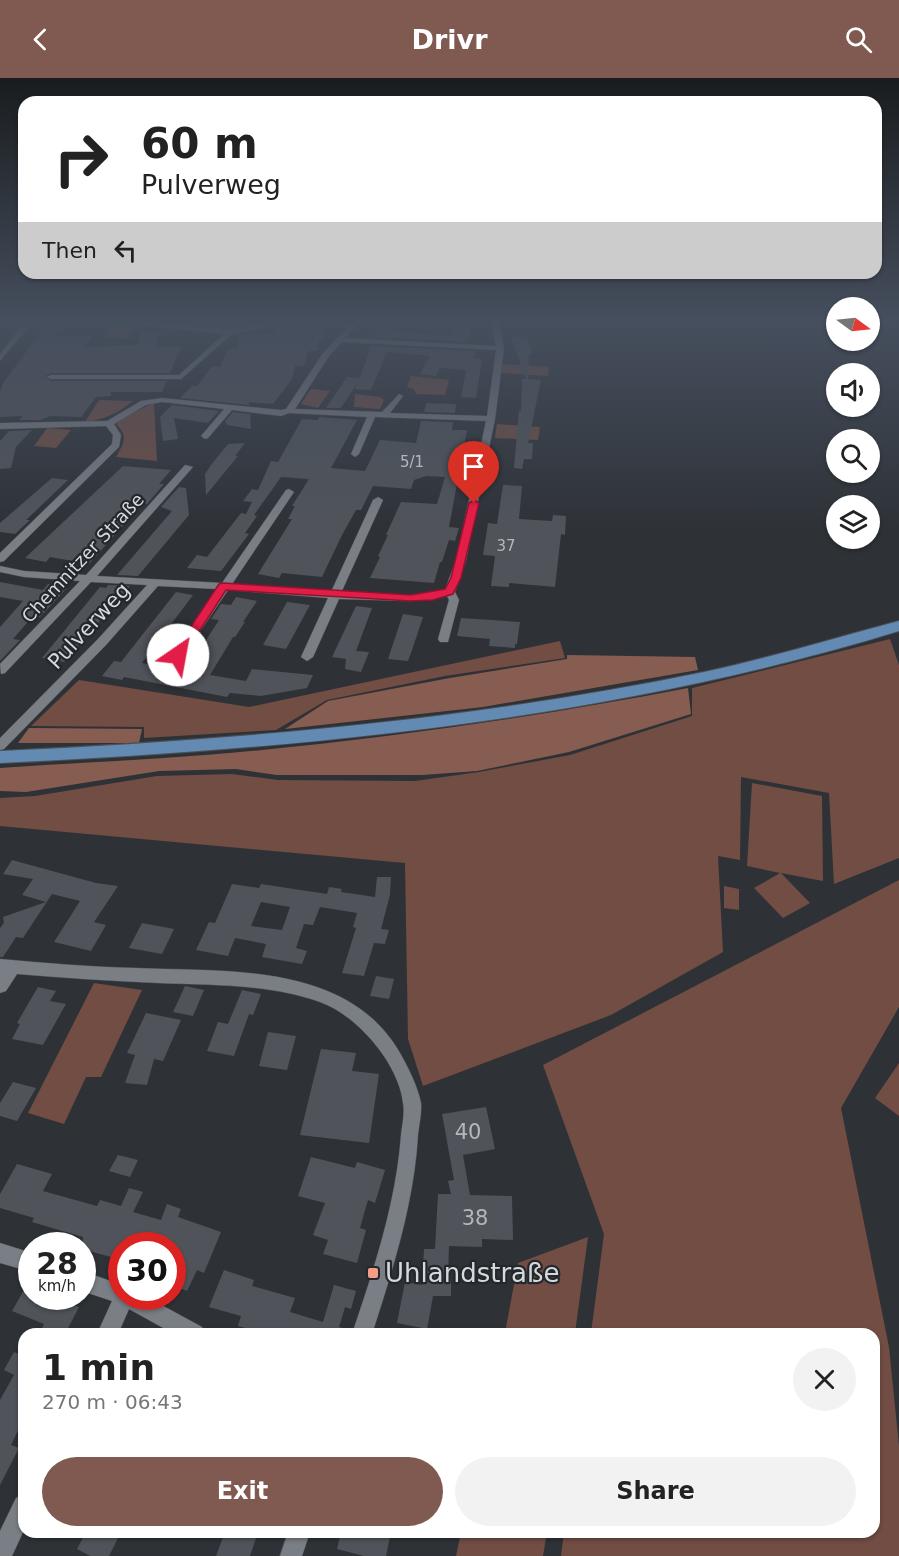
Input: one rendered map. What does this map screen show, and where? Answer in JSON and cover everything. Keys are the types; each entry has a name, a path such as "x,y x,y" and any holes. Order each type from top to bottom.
{"main road":[{"path":"0,757 144,750 347,733 583,700 724,673 813,652 899,626"}],"street":[{"path":"285,412 300,391"},
{"path":"444,639 454,600 450,592 463,550 491,419 495,391"},
{"path":"385,414 399,396"},
{"path":"0,426 109,423 144,403 162,400 285,412 491,419"},
{"path":"205,435 229,408"},
{"path":"355,454 373,414"},
{"path":"0,559 116,445 117,435 109,423"},
{"name":"Chemnitzer Straße","path":"1,670 89,578 188,467"},
{"path":"178,655 289,492"},
{"path":"307,657 378,500"},
{"path":"0,569 24,574 154,583"},
{"name":"Pulverweg","path":"0,746 102,642 154,583 411,598 433,597 450,592"},
{"path":"0,986 6,967 234,979 282,985 325,996 359,1015 386,1044 400,1069 412,1103 407,1172 384,1267 364,1328"},
{"path":"0,1253 18,1259"},
{"path":"110,1328 118,1310"},
{"path":"150,1310 184,1328"},
{"path":"0,1556 18,1518"},
{"path":"291,1556 297,1538"}],"shaded area":[{"path":"310,391 330,391 318,408 301,404"},
{"path":"415,391 446,391 445,395 416,394"},
{"path":"355,394 380,397 384,400 380,409 354,407"},
{"path":"99,400 133,401 111,415 85,422"},
{"path":"154,403 157,461 116,457 124,436 116,424 120,419"},
{"path":"497,424 540,427 538,440 495,438"},
{"path":"47,428 71,430 56,448 34,446"},
{"path":"890,639 899,665 899,858 834,884 829,793 741,777 740,860 718,856 723,952 611,1015 423,1086 408,1039 405,863 0,826 0,798 35,796 157,776 232,774 278,780 415,781 570,755 692,716 692,688"},
{"path":"560,641 565,658 445,676 327,700 276,730 144,738 144,727 31,726 79,680 249,707"},
{"path":"567,655 695,657 698,670 483,707 285,729 328,701 567,659"},
{"path":"688,688 691,714 569,752 477,771 422,775 277,775 236,769 159,771 26,792 0,791 0,768 197,756 369,738 476,724"},
{"path":"29,728 142,729 139,743 18,743"},
{"path":"752,783 822,796 823,881 781,873 810,903 783,918 754,888 780,873 747,866"},
{"path":"899,880 899,1007 841,1108 889,1347 899,1446 899,1556 561,1556 563,1538 880,1538 880,1328 592,1328 604,1234 543,1065"},
{"path":"724,886 739,889 739,910 724,908"},
{"path":"94,983 142,990 101,1077 86,1077 64,1124 28,1113"},
{"path":"899,1063 899,1116 875,1098"},
{"path":"588,1237 576,1328 506,1328 518,1263"},
{"path":"460,1538 546,1538 543,1556 456,1556"}],"building":[{"path":"162,391 111,392 111,396 96,397 81,417 50,416 41,420 19,420 23,416 0,417 0,392"},
{"path":"187,391 283,391 273,404 249,402 249,405 180,398"},
{"path":"338,391 352,391 341,408 326,408"},
{"path":"462,391 477,391 476,398 461,397"},
{"path":"522,391 539,391 528,443 533,443 532,459 524,459 522,469 514,468 519,411 521,411"},
{"path":"426,403 456,404 455,413 424,412"},
{"path":"172,405 219,411 208,423 174,418 178,439 163,441 160,417"},
{"path":"233,412 250,414 251,429 227,425 225,421"},
{"path":"320,417 357,420 331,468 365,471 380,440 416,443 421,421 453,422 452,430 467,430 449,527 459,528 455,541 449,540 434,583 370,578 401,502 437,504 445,477 426,476 414,480 411,489 373,486 361,510 356,510 322,577 282,573 279,578 258,574 292,519 288,519 295,506 292,506 309,479 281,477 254,515 257,516 245,533 249,534 221,571 187,568 197,555 207,557 241,513 246,514 252,502 243,501 252,489 258,490 271,461 278,462 302,419 317,420"},
{"path":"32,430 16,447 11,468 0,469 0,441 9,431"},
{"path":"245,443 235,456 238,456 206,495 205,474 211,465 228,444"},
{"path":"123,466 171,470 159,484 164,484 147,504 143,503 89,564 50,557 46,562 25,558"},
{"path":"52,478 68,480 26,520 30,520 15,534 0,532 0,523"},
{"path":"503,485 522,486 519,519 552,521 553,515 566,516 565,535 561,534 555,587 509,583 509,587 491,586 495,556 483,555 488,523 497,524"},
{"path":"179,487 186,488 189,515 138,576 117,575 172,511 161,507"},
{"path":"0,582 43,590 48,584 67,588 40,617 33,616 13,639 20,640 0,661 0,627 23,601 0,597"},
{"path":"108,585 130,586 64,662 42,658 100,587 106,588"},
{"path":"176,592 193,595 142,663 186,671 219,620 211,619 221,604 231,605 236,597 257,601 210,675 246,681 252,669 313,675 307,688 261,696 230,693 227,697 124,677 122,680 102,676 114,661 121,662"},
{"path":"287,602 310,605 286,649 263,645"},
{"path":"356,606 372,608 356,651 369,652 361,672 345,669 346,659 332,657"},
{"path":"403,614 423,617 408,661 388,659"},
{"path":"461,618 520,622 515,648 489,646 490,639 457,636"},
{"path":"12,860 96,883 118,886 94,922 106,925 91,951 54,942 80,901 52,894 23,938 16,937 3,957 0,957 0,928 4,923 3,917 46,902 22,895 33,879 3,874"},
{"path":"377,877 391,877 390,895 381,929 389,930 385,944 374,943 364,976 342,973 356,928 353,927 357,913 320,907 313,925 304,924 296,948 307,951 302,964 262,957 266,944 235,938 228,956 196,950 209,922 215,923 232,884 259,888 261,884 327,894 329,887 342,889 341,892 375,897","holes":["261,902 290,907 282,930 251,926"]},
{"path":"142,923 174,929 162,954 129,948"},
{"path":"376,976 394,979 389,999 370,996"},
{"path":"185,986 204,990 193,1016 173,1012"},
{"path":"38,987 56,991 50,1001 66,1004 43,1045 12,1039 20,1024 17,1023"},
{"path":"242,990 261,994 253,1015 249,1014 234,1056 207,1051 218,1022 228,1024"},
{"path":"146,1013 181,1020 163,1061 154,1059 147,1085 125,1083 135,1055 127,1053"},
{"path":"268,1032 296,1036 287,1070 259,1066"},
{"path":"321,1049 356,1053 352,1071 379,1074 369,1143 300,1135"},
{"path":"13,1082 36,1088 17,1121 0,1116 0,1103"},
{"path":"486,1107 495,1149 463,1155 470,1195 512,1196 513,1240 482,1239 482,1247 449,1246 448,1276 451,1276 451,1296 433,1296 427,1328 422,1328 397,1323 405,1282 422,1285 424,1249 435,1249 438,1194 451,1194 448,1181 454,1180 442,1114"},
{"path":"118,1155 138,1160 130,1177 109,1171"},
{"path":"311,1157 355,1168 357,1162 385,1170 375,1203 368,1200 360,1228 366,1230 357,1263 323,1254 328,1240 313,1235 325,1203 298,1196"},
{"path":"17,1164 52,1174 43,1191 97,1206 100,1200 121,1206 129,1188 143,1192 133,1212 161,1220 167,1204 181,1209 178,1217 221,1232 204,1273 197,1270 187,1291 186,1232 108,1232 108,1256 96,1253 96,1232 66,1232 32,1222 34,1218 0,1208 0,1194"},
{"path":"224,1270 254,1280 252,1286 295,1298 290,1312 323,1322 334,1285 356,1291 351,1309 345,1307 339,1327 343,1328 245,1328 238,1326 241,1316 209,1307"},
{"path":"18,1300 18,1310 77,1310 68,1328 42,1328 44,1324 12,1311"},
{"path":"14,1352 18,1354 18,1430 11,1445 18,1448 18,1450 0,1485 0,1400 14,1375 4,1370"},
{"path":"83,1538 118,1538 109,1556 90,1556 77,1549"},
{"path":"223,1538 256,1538 250,1556 216,1556"},
{"path":"340,1538 390,1538 386,1556 364,1556 337,1549"}],"place":[{"name":"Uhlandstraße","path":"373,1273"}],"route":[{"path":"178,655 223,586 411,598 433,597 450,592 456,578 474,503"}]}
